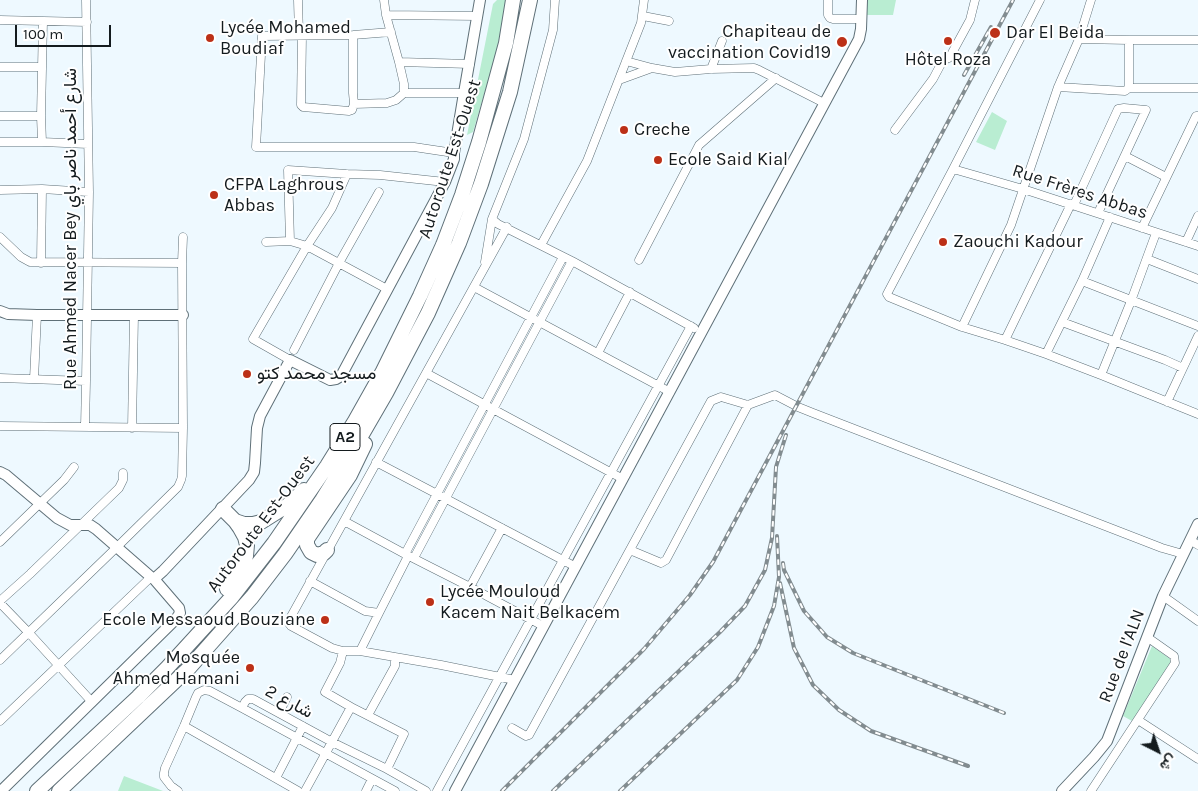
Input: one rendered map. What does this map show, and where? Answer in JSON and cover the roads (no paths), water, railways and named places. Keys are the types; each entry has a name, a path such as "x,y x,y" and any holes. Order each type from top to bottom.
{"highway":[{"name":"Autoroute Est-Ouest","path":"37,791 138,697 232,597 274,543 327,466 355,421 382,373 420,296 443,245 462,195 479,142 506,42 513,0"},
{"name":"Autoroute Est-Ouest","path":"59,791 189,668 252,597 285,554 353,450 386,393 428,313 459,243 481,184 510,92 530,0"},
{"path":"327,550 324,553 317,554 311,552 307,548 307,539 353,469 386,393"},
{"path":"235,521 253,524 273,515 298,497 327,466"},
{"path":"186,646 234,580 246,556 247,545 245,537 235,521 223,509"}],"street":[{"name":"Rue Ahmed Nacer Bey شارع أحمد ناصر باي","path":"85,427 89,192 86,0"},
{"path":"298,0 301,106 352,110 354,104 354,35"},
{"path":"384,0 386,15 399,62 404,93"},
{"path":"347,174 332,208 307,246 253,339 292,355 330,380 341,376 445,182 454,159 480,0"},
{"path":"485,268 492,220 524,139 553,30 555,0"},
{"path":"541,245 587,161 641,23 644,0"},
{"path":"828,0 828,15 830,18 862,19"},
{"path":"455,791 859,39 862,0"},
{"path":"895,130 933,79 941,64 946,58 949,58 970,20 975,0"},
{"path":"1040,0 887,294 889,297 962,327 1101,374 1198,414"},
{"path":"962,327 1011,226 1058,87 1079,39 1091,0"},
{"path":"386,15 478,16"},
{"path":"643,16 668,21"},
{"path":"0,20 87,22"},
{"path":"42,142 43,21"},
{"path":"392,32 354,35 262,36 256,147 414,147 454,153"},
{"path":"1079,39 1198,40"},
{"path":"1124,108 1127,90 1129,40"},
{"path":"711,70 722,41"},
{"path":"626,61 675,72 754,68 824,102"},
{"path":"399,62 470,64"},
{"path":"0,67 42,67"},
{"path":"619,80 652,68"},
{"path":"639,260 699,145 776,78"},
{"path":"1058,87 1127,90 1198,88"},
{"path":"354,104 387,103 396,100 404,93 464,93"},
{"path":"1005,340 1073,205 1118,109 1146,110 1098,213"},
{"path":"0,116 41,116"},
{"path":"1142,228 1196,116 1198,116"},
{"path":"0,142 88,144"},
{"path":"1125,156 1166,177"},
{"name":"Rue Frères Abbas","path":"953,169 1023,189 1198,246"},
{"path":"290,241 288,170 380,175 445,182"},
{"path":"0,190 89,192"},
{"path":"40,262 42,190"},
{"path":"0,721 152,578 158,577 250,480 254,472 257,428 260,416 339,263 379,192"},
{"path":"1186,242 1198,216"},
{"path":"1046,354 1082,282 1110,218"},
{"path":"492,220 702,332"},
{"path":"507,227 288,620 288,624 332,648 343,651 360,651 515,680"},
{"path":"1101,374 1156,233"},
{"path":"0,237 24,259 30,262 182,263"},
{"path":"0,660 180,484 183,467 182,237"},
{"path":"266,242 290,241 307,246 387,289"},
{"path":"360,651 409,556 438,494 563,257"},
{"path":"1147,259 1198,279"},
{"path":"409,556 446,498 572,261"},
{"path":"1082,282 1198,326"},
{"path":"474,287 670,392"},
{"path":"598,353 630,292"},
{"path":"0,311 8,314 37,315 183,315"},
{"path":"34,379 37,315"},
{"path":"132,428 134,315"},
{"path":"1062,322 1183,368"},
{"path":"437,791 691,326"},
{"path":"1167,402 1198,336"},
{"path":"426,373 623,479"},
{"path":"0,378 86,381"},
{"path":"512,728 526,736 529,735 711,401 721,397 748,405 775,395 812,413 863,431 1155,545 1183,554"},
{"path":"630,550 661,563 666,560 748,405"},
{"path":"0,426 183,428"},
{"path":"376,462 576,566"},
{"path":"0,542 41,504 74,467"},
{"path":"0,473 63,522 70,525 90,526 96,529 152,578 179,608 180,614 1,789"},
{"path":"92,702 0,602 119,488 123,480 123,473"},
{"path":"344,521 543,626"},
{"name":"Rue de l'ALN","path":"1062,791 1107,741 1163,596 1183,554 1194,542 1198,524"},
{"path":"470,587 502,528"},
{"path":"310,581 365,611 379,613"},
{"path":"1163,596 1198,621"},
{"path":"1091,791 1175,663 1174,656 1147,637"},
{"path":"343,651 340,663 325,692 404,734 387,769"},
{"path":"368,715 395,666 395,657"},
{"path":"178,791 164,777 164,773 196,697 201,691 210,691 242,708"},
{"path":"279,712 287,696"},
{"name":"شارع 2","path":"395,791 242,708 245,702 253,698 426,791"},
{"path":"305,791 351,706"},
{"path":"1138,720 1198,759"},
{"path":"184,726 298,791"},
{"path":"276,778 303,726"},
{"path":"366,791 372,779"}],"railway":[{"path":"502,791 644,649 690,595 713,562 1013,0"},
{"path":"964,75 991,27"},
{"path":"553,791 745,606 765,570 772,538 776,467 786,435"},
{"path":"620,791 737,680 758,647 774,606 779,577 777,536"},
{"path":"783,563 784,570 804,611 827,637 853,653 1004,713"},
{"path":"780,583 794,648 813,685 839,710 871,731 968,766"}],"place":[{"name":"Dar El Beida","path":"995,33"},
{"name":"Lycée Mohamed Boudiaf","path":"210,38"},
{"name":"Hôtel Roza","path":"948,41"},
{"name":"Chapiteau de vaccination Covid19","path":"842,42"},
{"name":"Creche","path":"624,130"},
{"name":"Ecole Said Kial","path":"658,160"},
{"name":"CFPA Laghrous Abbas","path":"214,195"},
{"name":"Zaouchi Kadour","path":"943,242"},
{"name":"مسجد محمد كتو","path":"247,374"},
{"name":"Lycée Mouloud Kacem Nait Belkacem","path":"430,602"},
{"name":"Ecole Messaoud Bouziane","path":"325,620"},
{"name":"Mosquée Ahmed Hamani","path":"250,668"}]}
